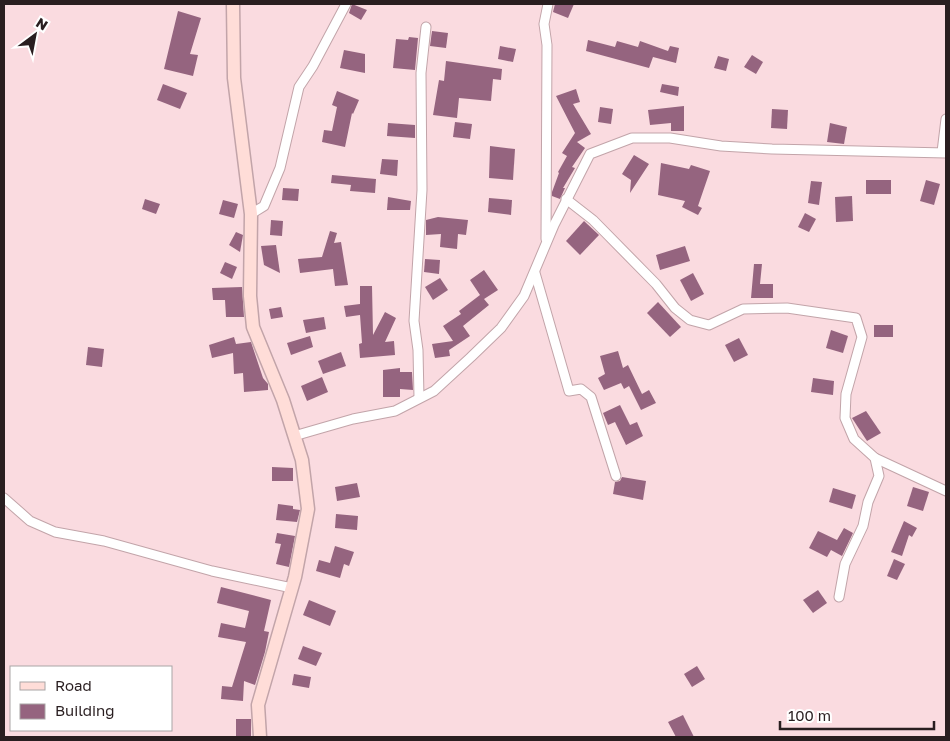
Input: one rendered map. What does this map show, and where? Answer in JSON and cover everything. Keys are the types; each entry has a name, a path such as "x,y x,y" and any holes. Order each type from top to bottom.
{"street":[{"path":"233,4 234,78 251,214 250,296 253,327 283,400 302,460 308,509 292,588 258,706 260,737"},
{"path":"251,214 264,206 280,168 299,87 313,66 346,4"},
{"path":"546,244 547,46 544,24 548,4"},
{"path":"419,398 418,350 414,321 422,190 421,73 426,27"},
{"path":"294,436 353,419 395,411 434,391 500,328 524,296 566,199 590,154 632,138 670,138 721,146 772,149 826,149 871,153 944,152 946,119"},
{"path":"566,199 593,220 656,284 675,308 690,320 709,325 743,308 788,308 856,318 862,337 846,394 845,418 854,439 875,458 946,491"},
{"path":"535,273 568,391 581,389 591,397 616,476"},
{"path":"839,597 845,564 863,526 868,502 879,476 875,458"},
{"path":"4,498 30,521 55,532 104,541 212,571 292,588"}],"building":[{"path":"352,4 367,10 361,20 349,13"},
{"path":"555,4 574,4 568,18 553,12"},
{"path":"178,11 201,18 190,54 198,55 193,76 164,69"},
{"path":"432,31 448,33 446,48 430,46"},
{"path":"409,37 418,38 415,70 393,68 396,39 408,40"},
{"path":"588,40 615,47 617,41 638,47 640,41 668,51 670,46 679,48 676,63 653,57 649,68 586,51"},
{"path":"500,46 516,49 513,62 498,59"},
{"path":"344,50 365,54 365,73 340,68"},
{"path":"752,55 763,62 756,74 744,67"},
{"path":"718,56 729,59 726,71 714,68"},
{"path":"446,61 502,69 501,80 493,79 491,101 459,98 457,118 433,115 439,80 444,81"},
{"path":"163,84 187,93 180,109 157,100"},
{"path":"662,84 679,87 678,96 660,92"},
{"path":"576,89 580,102 573,104 591,134 577,142 585,148 572,167 575,168 563,188 565,188 560,199 552,196 552,192 558,172 567,156 562,153 575,133 556,96"},
{"path":"337,91 359,100 352,113 345,147 322,142 324,130 332,131 337,107 332,105"},
{"path":"684,106 684,131 671,131 671,123 650,125 648,110"},
{"path":"600,107 613,109 611,124 598,122"},
{"path":"772,109 788,110 787,129 771,128"},
{"path":"455,122 472,124 470,139 453,137"},
{"path":"388,123 415,125 415,138 387,136"},
{"path":"830,123 847,127 844,144 827,142"},
{"path":"490,146 515,149 513,180 489,178"},
{"path":"634,155 649,164 630,193 631,180 622,174"},
{"path":"382,159 398,160 397,176 380,174"},
{"path":"661,163 689,169 691,165 710,171 698,206 702,208 698,215 682,207 685,201 658,195"},
{"path":"332,175 376,179 375,193 350,191 351,185 331,183"},
{"path":"866,180 891,180 891,194 866,194"},
{"path":"926,180 940,184 934,205 920,201"},
{"path":"811,181 822,182 819,205 808,203"},
{"path":"283,188 299,189 298,201 282,200"},
{"path":"852,196 853,221 836,222 835,197"},
{"path":"388,197 411,201 410,210 387,210"},
{"path":"489,198 512,200 511,215 488,212"},
{"path":"145,199 160,204 156,214 142,209"},
{"path":"223,200 238,204 234,218 219,214"},
{"path":"805,213 816,219 809,232 798,227"},
{"path":"438,217 468,220 466,235 458,234 457,249 440,247 441,234 426,235 426,220"},
{"path":"271,220 283,221 282,236 270,235"},
{"path":"584,221 599,235 580,255 566,241"},
{"path":"330,231 337,233 334,243 341,242 348,285 335,286 333,269 300,273 298,259 322,257"},
{"path":"236,232 243,235 240,252 229,245"},
{"path":"276,245 280,273 264,265 261,246"},
{"path":"685,246 690,261 660,270 656,255"},
{"path":"425,259 440,260 439,274 424,272"},
{"path":"225,262 237,267 232,279 220,273"},
{"path":"754,264 762,264 760,284 773,284 773,298 751,298"},
{"path":"484,270 498,290 484,299 489,305 463,326 470,336 449,350 450,356 435,358 432,344 453,341 443,326 461,314 459,311 480,295 470,280"},
{"path":"693,273 704,294 691,301 680,280"},
{"path":"440,278 448,290 433,300 425,287"},
{"path":"360,286 372,286 373,335 385,312 396,318 385,342 394,341 395,355 360,358 359,344 362,343 360,315 346,317 344,306 360,304"},
{"path":"242,287 244,317 226,317 225,300 213,300 212,288"},
{"path":"658,302 681,327 670,337 647,313"},
{"path":"281,307 283,317 271,319 269,309"},
{"path":"324,317 326,329 306,333 303,320"},
{"path":"874,325 893,325 893,337 874,337"},
{"path":"831,330 848,336 843,353 826,348"},
{"path":"310,336 313,347 291,355 287,343"},
{"path":"234,337 236,344 251,342 263,378 268,384 268,390 244,392 243,373 234,374 233,353 212,358 209,345"},
{"path":"739,338 748,355 734,362 725,345"},
{"path":"88,347 104,349 102,367 86,365"},
{"path":"618,351 623,368 628,365 642,394 649,390 656,403 641,410 629,386 624,389 621,383 604,390 598,378 605,374 600,356"},
{"path":"341,352 346,366 323,374 318,361"},
{"path":"400,368 400,372 412,372 413,390 400,389 400,397 383,397 383,370"},
{"path":"322,377 328,392 307,401 301,386"},
{"path":"813,378 834,381 833,395 811,392"},
{"path":"620,405 630,425 637,422 643,436 626,445 615,422 608,425 603,413"},
{"path":"866,411 881,433 867,441 852,418"},
{"path":"272,467 293,468 293,481 272,481"},
{"path":"622,477 646,481 643,500 613,494 615,482 620,481"},
{"path":"357,483 360,497 337,501 335,487"},
{"path":"913,487 929,492 923,511 907,506"},
{"path":"833,488 856,495 852,509 829,502"},
{"path":"278,504 293,506 293,509 300,510 297,522 276,520"},
{"path":"336,514 358,516 357,530 335,528"},
{"path":"904,521 917,528 912,537 909,535 902,556 891,552"},
{"path":"844,528 853,533 842,556 831,550 827,557 809,548 818,531 837,540"},
{"path":"277,533 295,536 289,567 276,564 281,544 275,543"},
{"path":"335,546 354,552 349,566 344,564 340,578 316,571 319,560 330,563"},
{"path":"894,559 905,564 897,580 887,576"},
{"path":"221,587 271,600 264,631 269,632 265,652 255,685 244,681 243,701 221,699 222,686 232,687 246,642 218,637 221,623 245,628 249,611 217,603"},
{"path":"818,590 827,603 813,613 803,600"},
{"path":"309,600 336,611 330,626 303,615"},
{"path":"303,646 322,653 316,666 298,659"},
{"path":"697,666 705,679 692,687 684,674"},
{"path":"294,674 311,677 309,688 292,685"},
{"path":"683,715 694,737 676,737 668,722"},
{"path":"236,719 251,719 251,737 236,737"}]}
